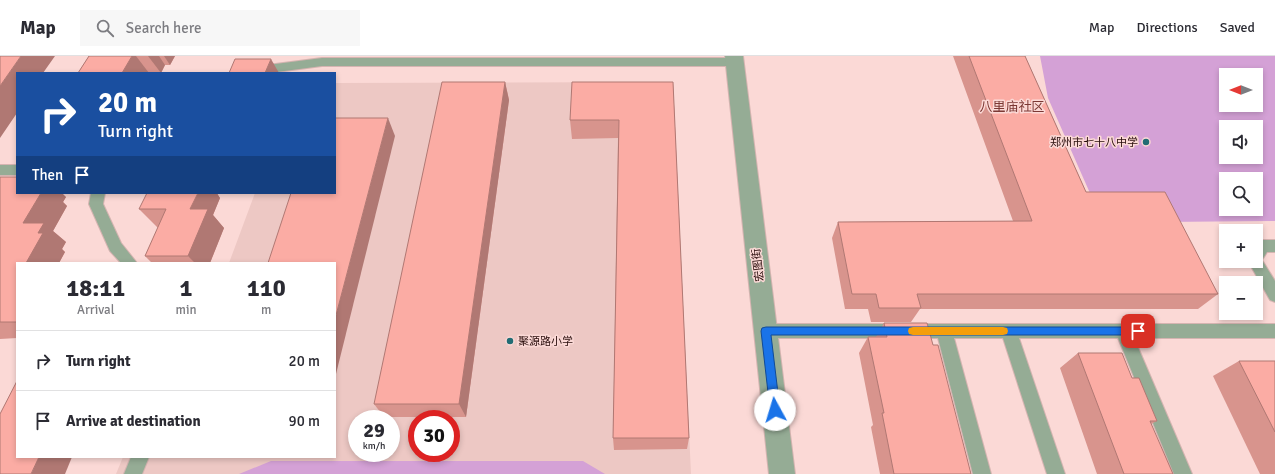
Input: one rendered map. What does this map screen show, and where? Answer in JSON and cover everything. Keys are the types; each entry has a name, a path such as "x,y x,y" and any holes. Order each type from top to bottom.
{"street":[{"name":"宏图街","path":"734,59 782,474"}],"lane":[{"path":"244,72 322,62 734,59"},
{"path":"0,170 16,170"},
{"path":"98,194 96,204 115,247 129,262"},
{"path":"1263,246 1275,246"},
{"path":"1260,268 1275,295"},
{"path":"766,331 1275,331"},
{"path":"944,331 982,474"},
{"path":"1009,331 1056,474"},
{"path":"1123,331 1183,474"},
{"path":"133,474 140,458"}],"shaded area":[{"name":"郑州市七十八中学","path":"1040,56 1275,56 1275,221 1161,222 1093,200 1048,98"},
{"name":"聚源路小学","path":"673,82 691,474 116,474 123,458 336,458 336,262 229,262 255,194 336,194 336,83"},
{"path":"271,461 583,461 605,474 239,474"}],"building":[{"path":"0,56 21,56 0,86"},
{"path":"89,56 132,56 123,72 79,72"},
{"path":"969,56 1025,56 1086,192 1165,192 1218,294 917,294 921,308 879,308 876,294 852,294 838,222 1032,221"},
{"path":"235,59 271,59 265,72 229,72"},
{"path":"442,82 505,82 459,404 374,404"},
{"path":"572,82 673,82 689,438 613,438 619,120 570,120"},
{"path":"336,118 388,118 336,315 336,262 268,262 291,194 336,194"},
{"path":"0,177 16,177 16,194 40,194 23,223 44,223 38,233 43,233 27,262 16,262 16,322 0,322"},
{"path":"146,194 198,194 190,209 208,209 188,256 145,256 166,209 139,209"},
{"path":"884,323 927,323 933,345 938,345 971,474 894,474 882,413 884,413 868,337 887,337"},
{"path":"1078,353 1122,353 1132,378 1139,378 1157,421 1150,421 1173,474 1124,474"},
{"path":"1239,361 1275,361 1275,432"},
{"path":"16,383 16,458 39,458 31,474 0,474 0,414"}],"slow traffic":[{"path":"913,331 1003,331"}],"place":[{"name":"郑州市七十八中学","path":"1146,142"},
{"name":"聚源路小学","path":"510,341"}],"district":[{"name":"八里庙社区","path":"1012,107"}],"route":[{"path":"775,410 766,331 1138,331"}]}
